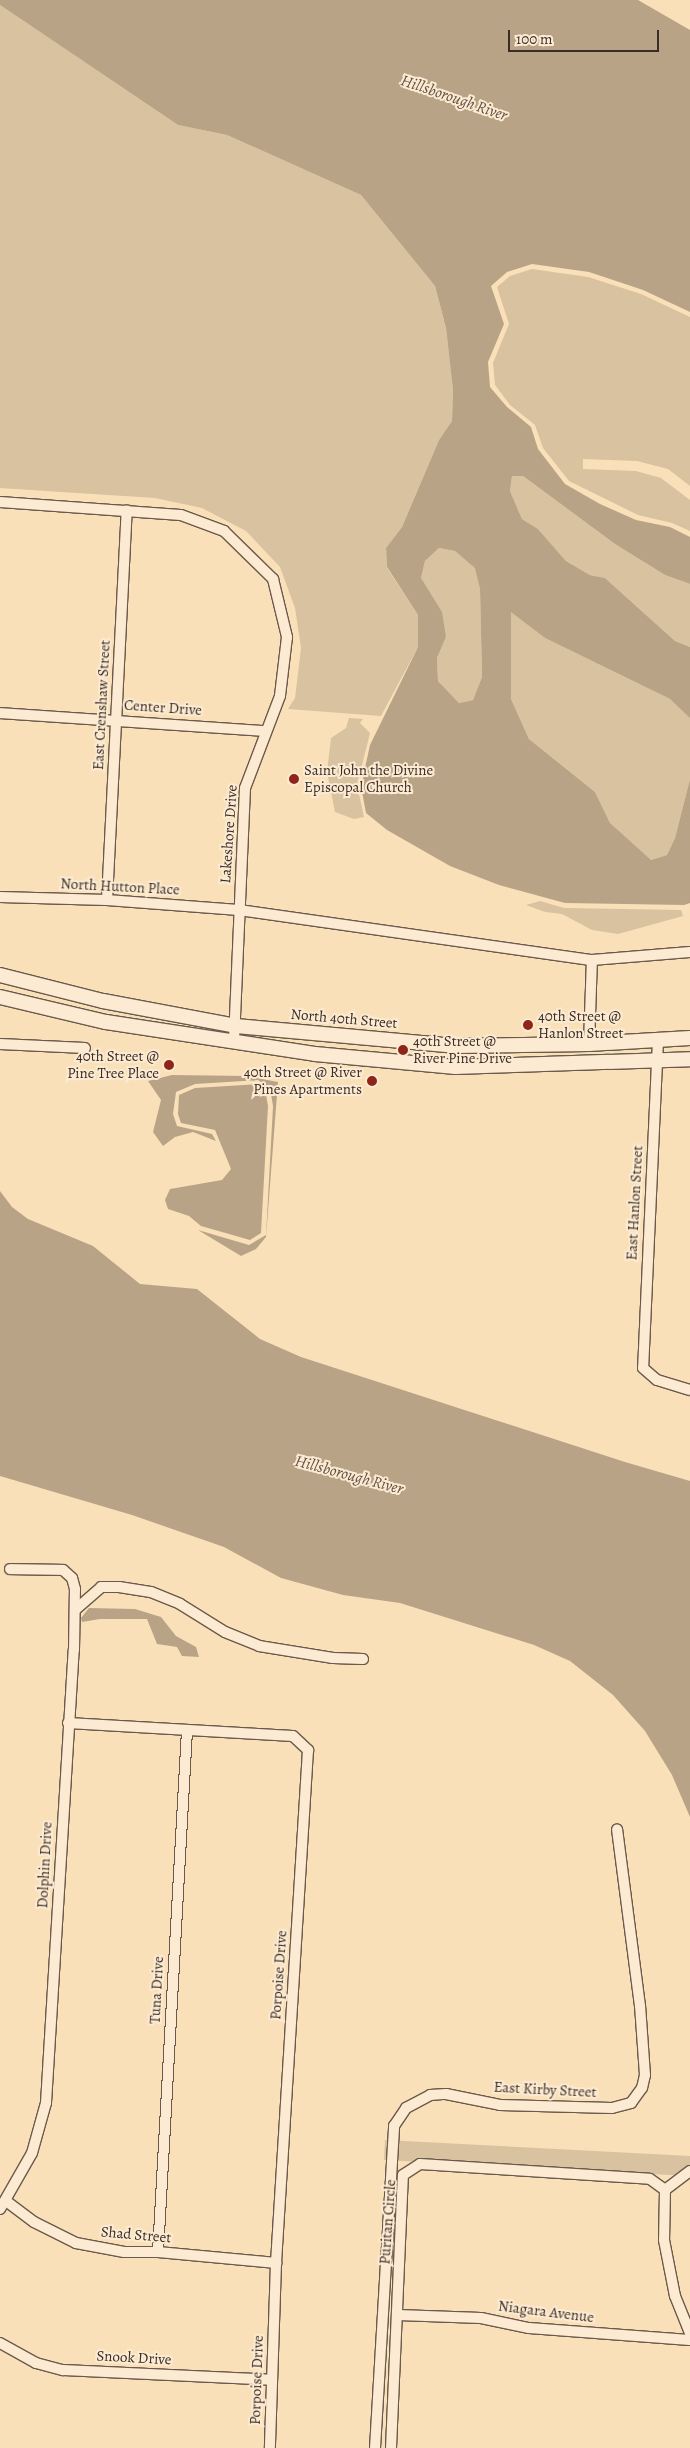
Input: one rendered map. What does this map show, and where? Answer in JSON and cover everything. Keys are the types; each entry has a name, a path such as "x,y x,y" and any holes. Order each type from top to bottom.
{"main road":[{"name":"North 40th Street","path":"0,975 103,1001 236,1026 457,1046 588,1044 690,1038"},
{"path":"0,997 106,1022 234,1043 455,1067 690,1059"},
{"path":"455,1067 457,1046"}],"street":[{"name":"Lakeshore Drive","path":"0,502 181,515 224,531 273,579 287,637 280,696 264,731 245,788 234,1043"},
{"name":"East Crenshaw Street","path":"107,900 127,511"},
{"name":"Center Drive","path":"0,713 264,731"},
{"name":"North Hutton Place","path":"0,897 107,900 239,910"},
{"path":"239,910 592,960 690,952"},
{"path":"588,1044 592,960"},
{"name":"East Hanlon Street","path":"658,1040 643,1368 657,1380 690,1390"},
{"path":"0,1044 85,1048"},
{"name":"Dolphin Drive","path":"3,2205 32,2153 46,2103 74,1610 73,1583 63,1570 10,1569"},
{"path":"74,1610 101,1587 120,1586 151,1592 180,1604 225,1632 259,1646 333,1658 363,1659"},
{"name":"Porpoise Drive","path":"68,1723 294,1736 308,1750 276,2263 270,2448"},
{"name":"Tuna Drive","path":"158,2252 187,1730"},
{"name":"East Kirby Street","path":"375,2448 394,2126 406,2108 430,2095 446,2094 500,2105 612,2108 631,2103 642,2088 645,2075 640,2006 617,1829"},
{"name":"Puritan Circle","path":"391,2448 403,2175 420,2164 650,2179 665,2190"},
{"path":"690,2171 665,2190 664,2240 674,2296 690,2333"},
{"name":"Shad Street","path":"3,2205 76,2243 124,2252 158,2252 276,2263"},
{"name":"Niagara Avenue","path":"398,2315 481,2318 529,2328 690,2340"},
{"name":"Snook Drive","path":"0,2343 36,2363 63,2370 272,2380"}],"shaded area":[{"path":"0,5 178,125 227,135 361,195 435,286 446,328 453,390 452,421 439,440 402,527 386,548 387,568 418,615 418,647 381,716 288,709 295,698 301,648 295,608 280,567 246,531 202,508 155,498 0,488"},
{"path":"532,269 588,277 641,294 690,317 690,486 668,469 637,461 583,459 583,469 636,471 661,478 690,500 690,531 672,523 638,515 569,481 543,448 535,425 510,405 495,385 493,363 509,324 497,287 510,276"},
{"path":"512,476 523,476 615,544 665,575 690,584 690,647 675,641 605,578 590,575 566,561 538,529 522,519 510,491"},
{"path":"439,548 455,551 476,568 480,589 482,677 473,700 459,703 438,681 437,658 446,637 421,578 425,561"},
{"path":"511,611 545,638 670,699 690,717 690,779 675,838 667,855 651,860 627,840 610,823 595,792 529,739 511,699"},
{"path":"349,718 363,719 360,723 370,733 357,785 364,817 354,819 335,812 327,772 331,738 346,728"},
{"path":"540,901 564,908 681,910 683,916 618,934 592,930 562,914 545,912 526,905"},
{"path":"385,2140 690,2156 690,2176 384,2160"}],"water":[{"name":"Hillsborough River","path":"0,0 638,0 690,30 690,312 643,290 589,272 532,264 507,272 491,286 504,324 488,362 490,387 507,407 531,427 538,449 565,484 600,504 636,520 670,527 690,537 690,584 665,575 615,544 523,476 512,476 510,491 522,519 538,529 566,561 590,575 605,578 675,641 690,647 690,718 670,699 545,638 511,612 511,699 529,739 595,792 610,823 651,860 667,855 675,838 690,779 690,903 684,905 565,903 499,885 450,866 387,830 366,813 361,786 370,745 418,647 418,615 387,567 386,548 402,527 439,440 452,421 453,390 446,328 435,286 361,195 227,135 178,125 0,5","holes":["439,548 455,551 475,568 480,589 482,677 473,700 459,703 438,681 437,658 446,637 442,612 421,578 425,561"]},
{"path":"172,1075 246,1076 278,1082 266,1237 256,1249 241,1256 198,1230 249,1245 266,1235 273,1106 270,1088 258,1080 195,1084 176,1092 173,1114 177,1126 212,1134 216,1141 193,1132 175,1137 163,1146 153,1132 161,1100 148,1081"},
{"path":"259,1084 265,1089 268,1106 261,1233 250,1240 201,1226 189,1216 168,1209 165,1200 170,1189 222,1180 231,1169 215,1130 181,1123 178,1114 179,1095 195,1088"},
{"name":"Hillsborough River","path":"0,1191 12,1207 28,1219 93,1246 140,1284 197,1289 260,1339 301,1357 625,1462 690,1481 690,1817 672,1775 645,1731 613,1695 570,1661 534,1645 400,1603 343,1595 281,1578 224,1547 132,1515 0,1476"},
{"path":"89,1608 135,1609 161,1617 176,1636 196,1647 199,1657 182,1656 177,1647 157,1644 147,1619 100,1619 82,1622 81,1618"}],"place":[{"name":"Saint John the Divine Episcopal Church","path":"294,779"},
{"name":"40th Street @ Hanlon Street","path":"528,1025"},
{"name":"40th Street @ River Pine Drive","path":"403,1050"},
{"name":"40th Street @ Pine Tree Place","path":"169,1065"},
{"name":"40th Street @ River Pines Apartments","path":"372,1081"}]}
